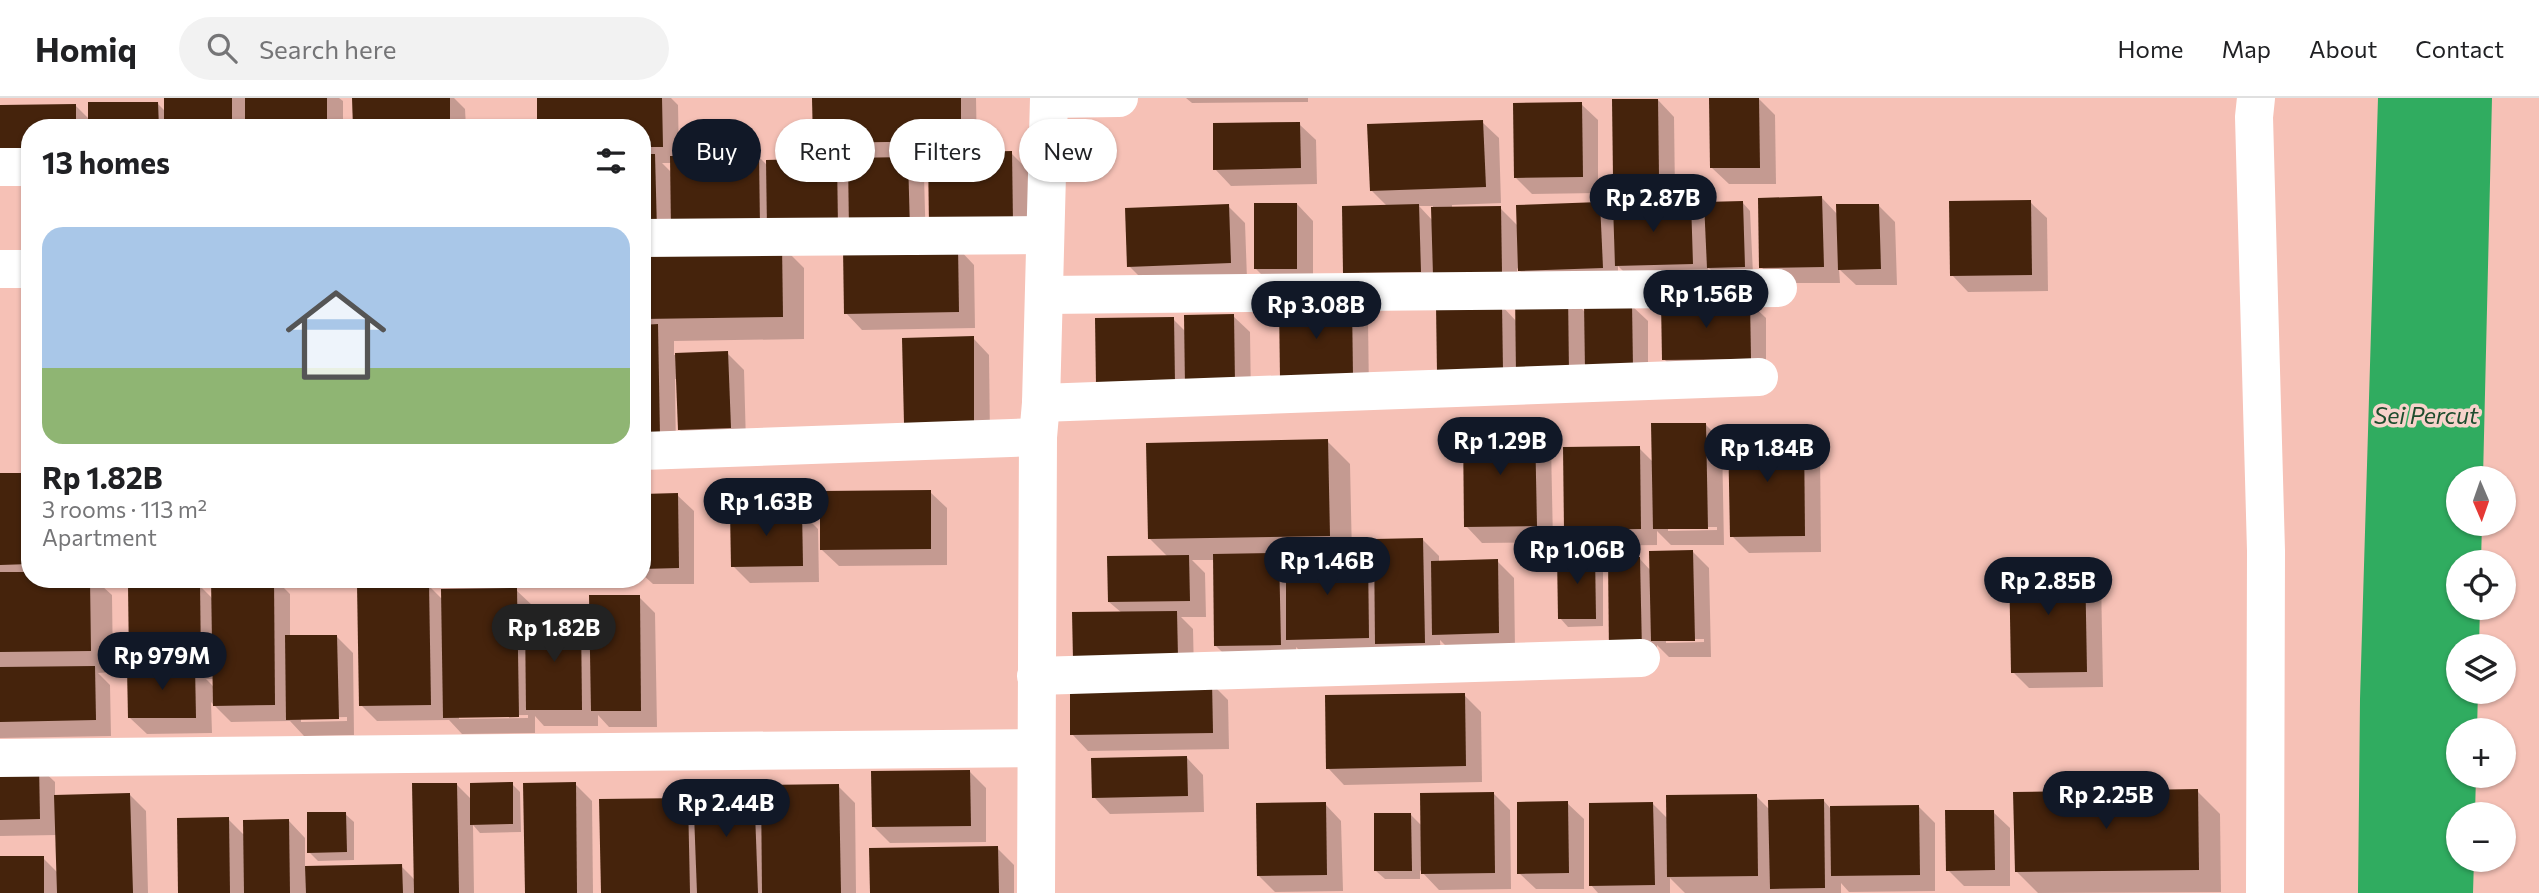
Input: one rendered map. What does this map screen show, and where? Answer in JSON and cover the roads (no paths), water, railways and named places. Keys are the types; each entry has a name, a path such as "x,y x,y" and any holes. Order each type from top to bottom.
{"street":[{"path":"1036,893 1040,420 1049,99 1119,98"},
{"path":"2256,98 2266,551 2265,893"},
{"path":"0,167 21,167"},
{"path":"651,238 1045,235"},
{"path":"0,270 21,269"},
{"path":"1044,295 1778,288"},
{"path":"651,450 1040,420 1759,377"},
{"path":"1036,676 1641,658"},
{"path":"0,758 1036,748"}],"water":[{"name":"Sei Percut","path":"2378,98 2492,98 2483,466 2446,466 2446,536 2482,536 2481,550 2446,550 2446,620 2480,620 2479,634 2446,634 2446,704 2478,704 2477,718 2446,718 2446,788 2476,788 2475,802 2446,802 2446,872 2474,872 2473,893 2358,893 2360,699"}]}
